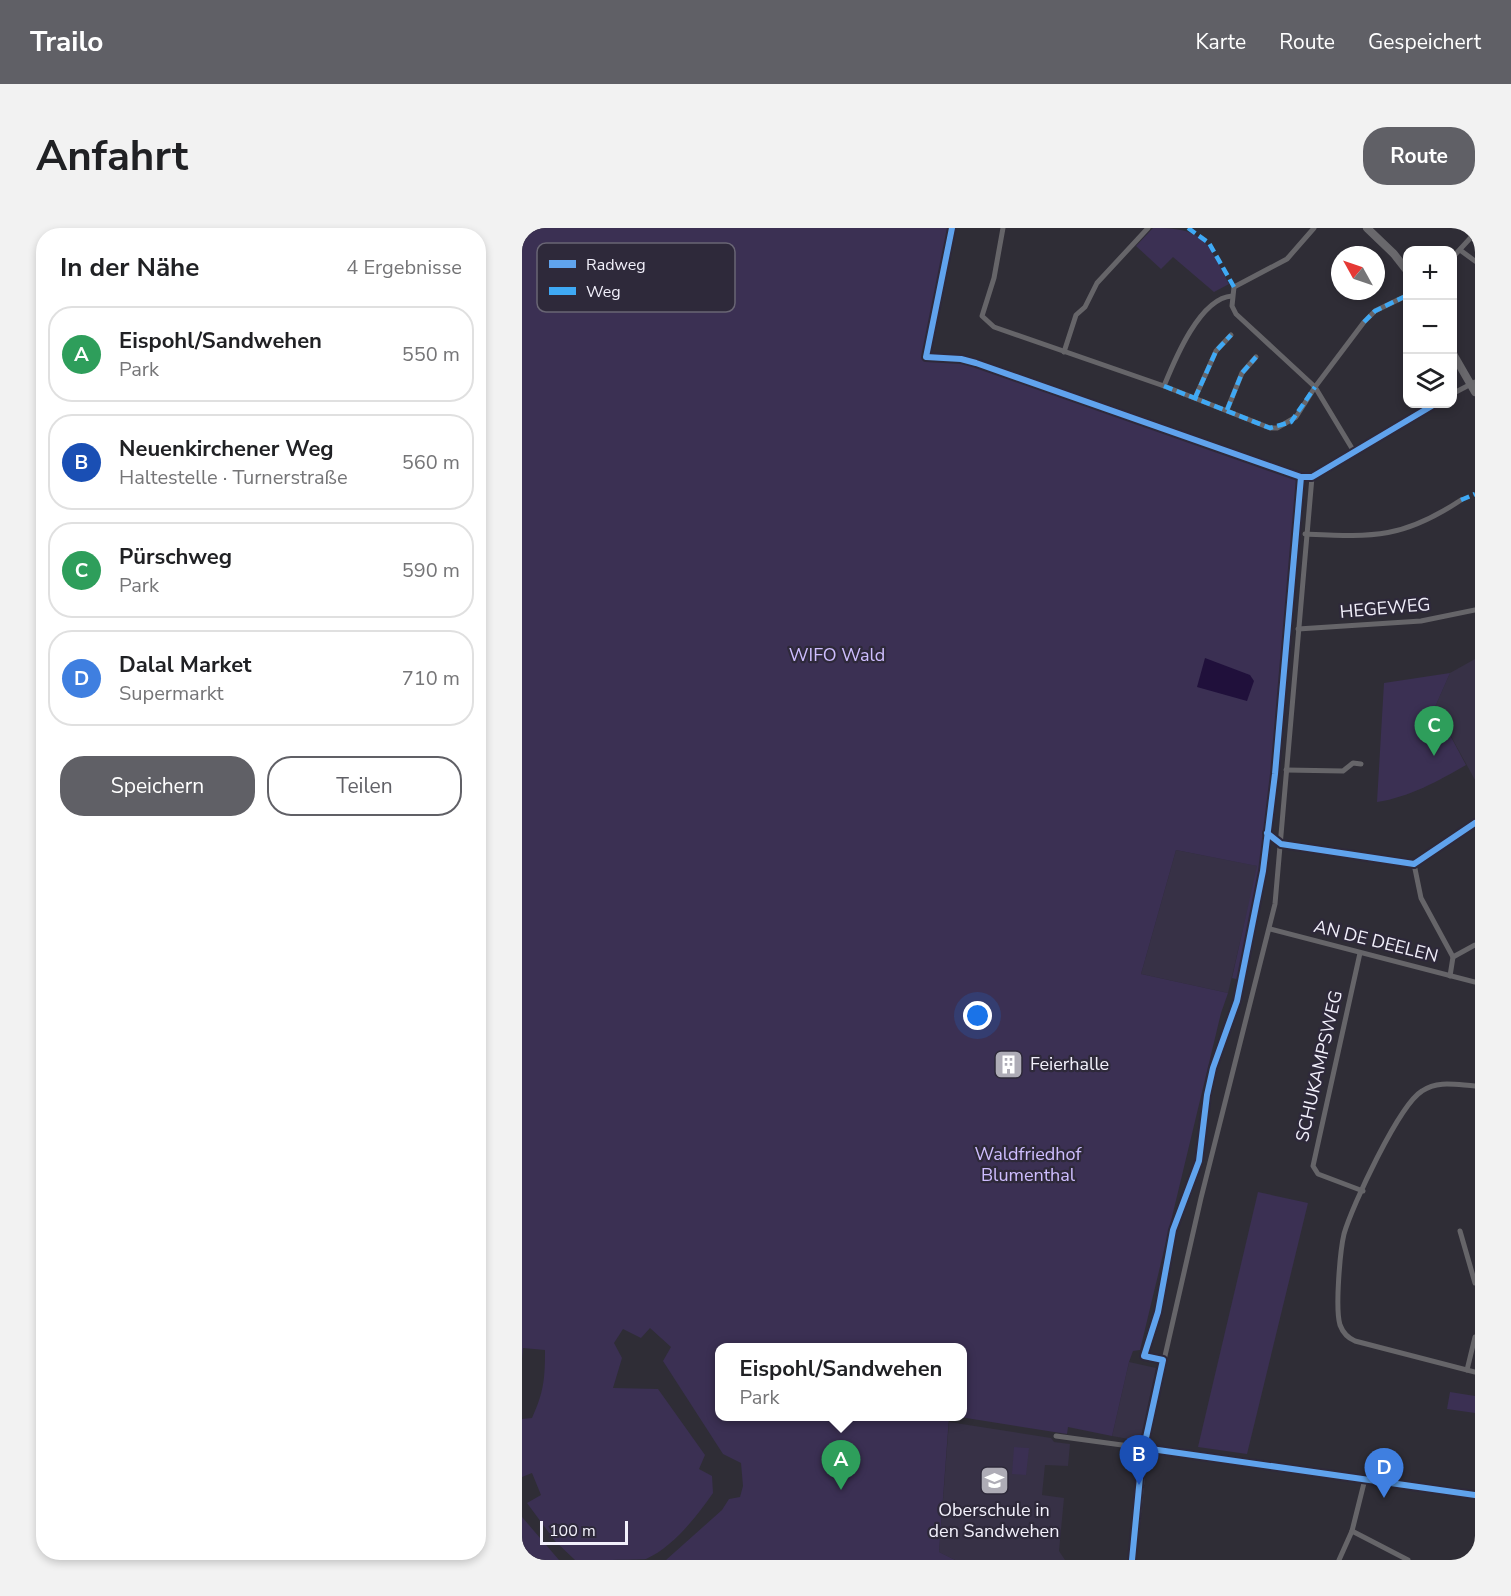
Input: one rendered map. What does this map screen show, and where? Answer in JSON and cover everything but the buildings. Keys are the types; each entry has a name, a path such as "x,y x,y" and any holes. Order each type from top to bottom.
{"street":[{"path":"1003,228 994,278 981,316 994,327 1164,386 1270,428 1277,428 1296,417 1315,387 1364,322 1375,311 1403,297"},
{"path":"1064,352 1076,315 1085,307 1097,284 1148,228"},
{"path":"1314,228 1287,259 1234,287 1232,306 1236,314 1315,387 1353,450"},
{"path":"1367,228 1394,254 1403,266"},
{"path":"1457,253 1475,233"},
{"path":"1460,250 1475,261"},
{"path":"1164,386 1184,342 1197,323 1219,299 1232,296"},
{"path":"1195,398 1216,351 1231,335"},
{"path":"1453,354 1473,383 1475,392"},
{"path":"1227,410 1242,373 1256,357"},
{"path":"1457,391 1473,383"},
{"path":"1131,1560 1144,1448 1199,1209 1270,929 1281,844 1305,534 1312,477 1353,450 1428,408"},
{"path":"1305,534 1356,536 1406,530 1433,519 1461,500"},
{"name":"HEGEWEG","path":"1298,629 1421,621 1475,610"},
{"path":"1286,770 1343,771 1353,764 1361,764"},
{"path":"1281,844 1414,864 1475,823"},
{"path":"1414,864 1421,898 1453,957 1450,976"},
{"name":"AN DE DEELEN","path":"1270,929 1475,982"},
{"path":"1453,957 1475,945"},
{"name":"SCHUKAMPSWEG","path":"1360,953 1313,1166 1318,1174 1363,1191"},
{"path":"1475,1086 1439,1084 1422,1090 1402,1111 1348,1223 1342,1246 1339,1318 1341,1329 1355,1341 1475,1372"},
{"path":"1460,1231 1475,1283"},
{"path":"1467,1370 1475,1337"},
{"path":"1056,1436 1475,1495"},
{"path":"1339,1560 1352,1531 1365,1479"},
{"path":"1352,1531 1408,1560"}],"shaded area":[{"path":"1205,658 1250,675 1254,681 1247,701 1197,687"},
{"path":"1475,659 1475,780 1435,707 1450,673"},
{"path":"1176,850 1258,866 1228,993 1141,974"},
{"path":"1129,1362 1156,1368 1140,1441 1112,1436"},
{"name":"Oberschule in den Sandwehen","path":"949,1422 1051,1438 1054,1442 1070,1444 1068,1466 1045,1465 1042,1495 1064,1498 1059,1551 1065,1560 955,1560 939,1552"}],"green space":[{"name":"WIFO Wald","path":"522,228 954,228 929,354 962,357 981,363 1279,466 1280,473 1298,479 1264,854 1240,980 1232,978 1257,866 1176,850 1141,974 1228,993 1221,1013 1140,1350 1133,1351 1129,1362 1112,1436 1068,1427 1067,1434 967,1418 967,1343 715,1343 715,1421 949,1421 939,1552 955,1560 666,1560 722,1510 729,1499 740,1497 743,1486 741,1463 723,1454 663,1361 671,1347 650,1328 641,1338 623,1329 614,1343 622,1358 613,1388 658,1389 705,1455 699,1469 712,1476 713,1493 675,1539 646,1559 575,1560 555,1541 527,1503 541,1495 532,1473 522,1477 522,1419 532,1418 539,1400 544,1377 545,1350 523,1348 522,1359"},
{"path":"1153,228 1194,234 1209,247 1229,284 1214,292 1173,257 1161,269 1136,246"},
{"path":"1450,673 1435,707 1466,765 1412,792 1377,802 1384,683"},
{"path":"1258,1192 1308,1203 1247,1454 1198,1447"},
{"path":"1450,1392 1475,1396 1475,1413 1447,1409"},
{"path":"1014,1447 1029,1448 1026,1475 1012,1474"},
{"path":"522,1517 559,1560 522,1560"}],"marked path":[{"path":"1188,228 1209,243 1234,287"},
{"path":"1364,322 1375,311 1403,297"},
{"path":"1195,398 1216,351 1231,335"},
{"path":"1227,410 1242,373 1256,357"},
{"path":"1164,386 1270,428 1291,422 1315,387"},
{"path":"1461,500 1475,494"}],"cycle path":[{"path":"952,228 926,357 961,359 976,363 1301,477 1312,477 1428,408"},
{"path":"1132,1560 1142,1456 1163,1360 1144,1356 1158,1312 1173,1230 1199,1161 1207,1095 1213,1068 1237,1001 1263,871 1275,774 1301,477"},
{"path":"1267,833 1281,844 1414,864 1475,823"},
{"path":"1144,1448 1475,1495"}],"place":[{"name":"Pürschweg","path":"1434,756"},
{"name":"Feierhalle","path":"1009,1064"},
{"name":"Oberschule in den Sandwehen","path":"994,1481"},
{"name":"Neuenkirchener Weg","path":"1139,1485"},
{"name":"Eispohl/Sandwehen","path":"841,1490"},
{"name":"Dalal Market","path":"1384,1498"}],"park label":[{"name":"Waldfriedhof Blumenthal","path":"1028,1164"}]}
